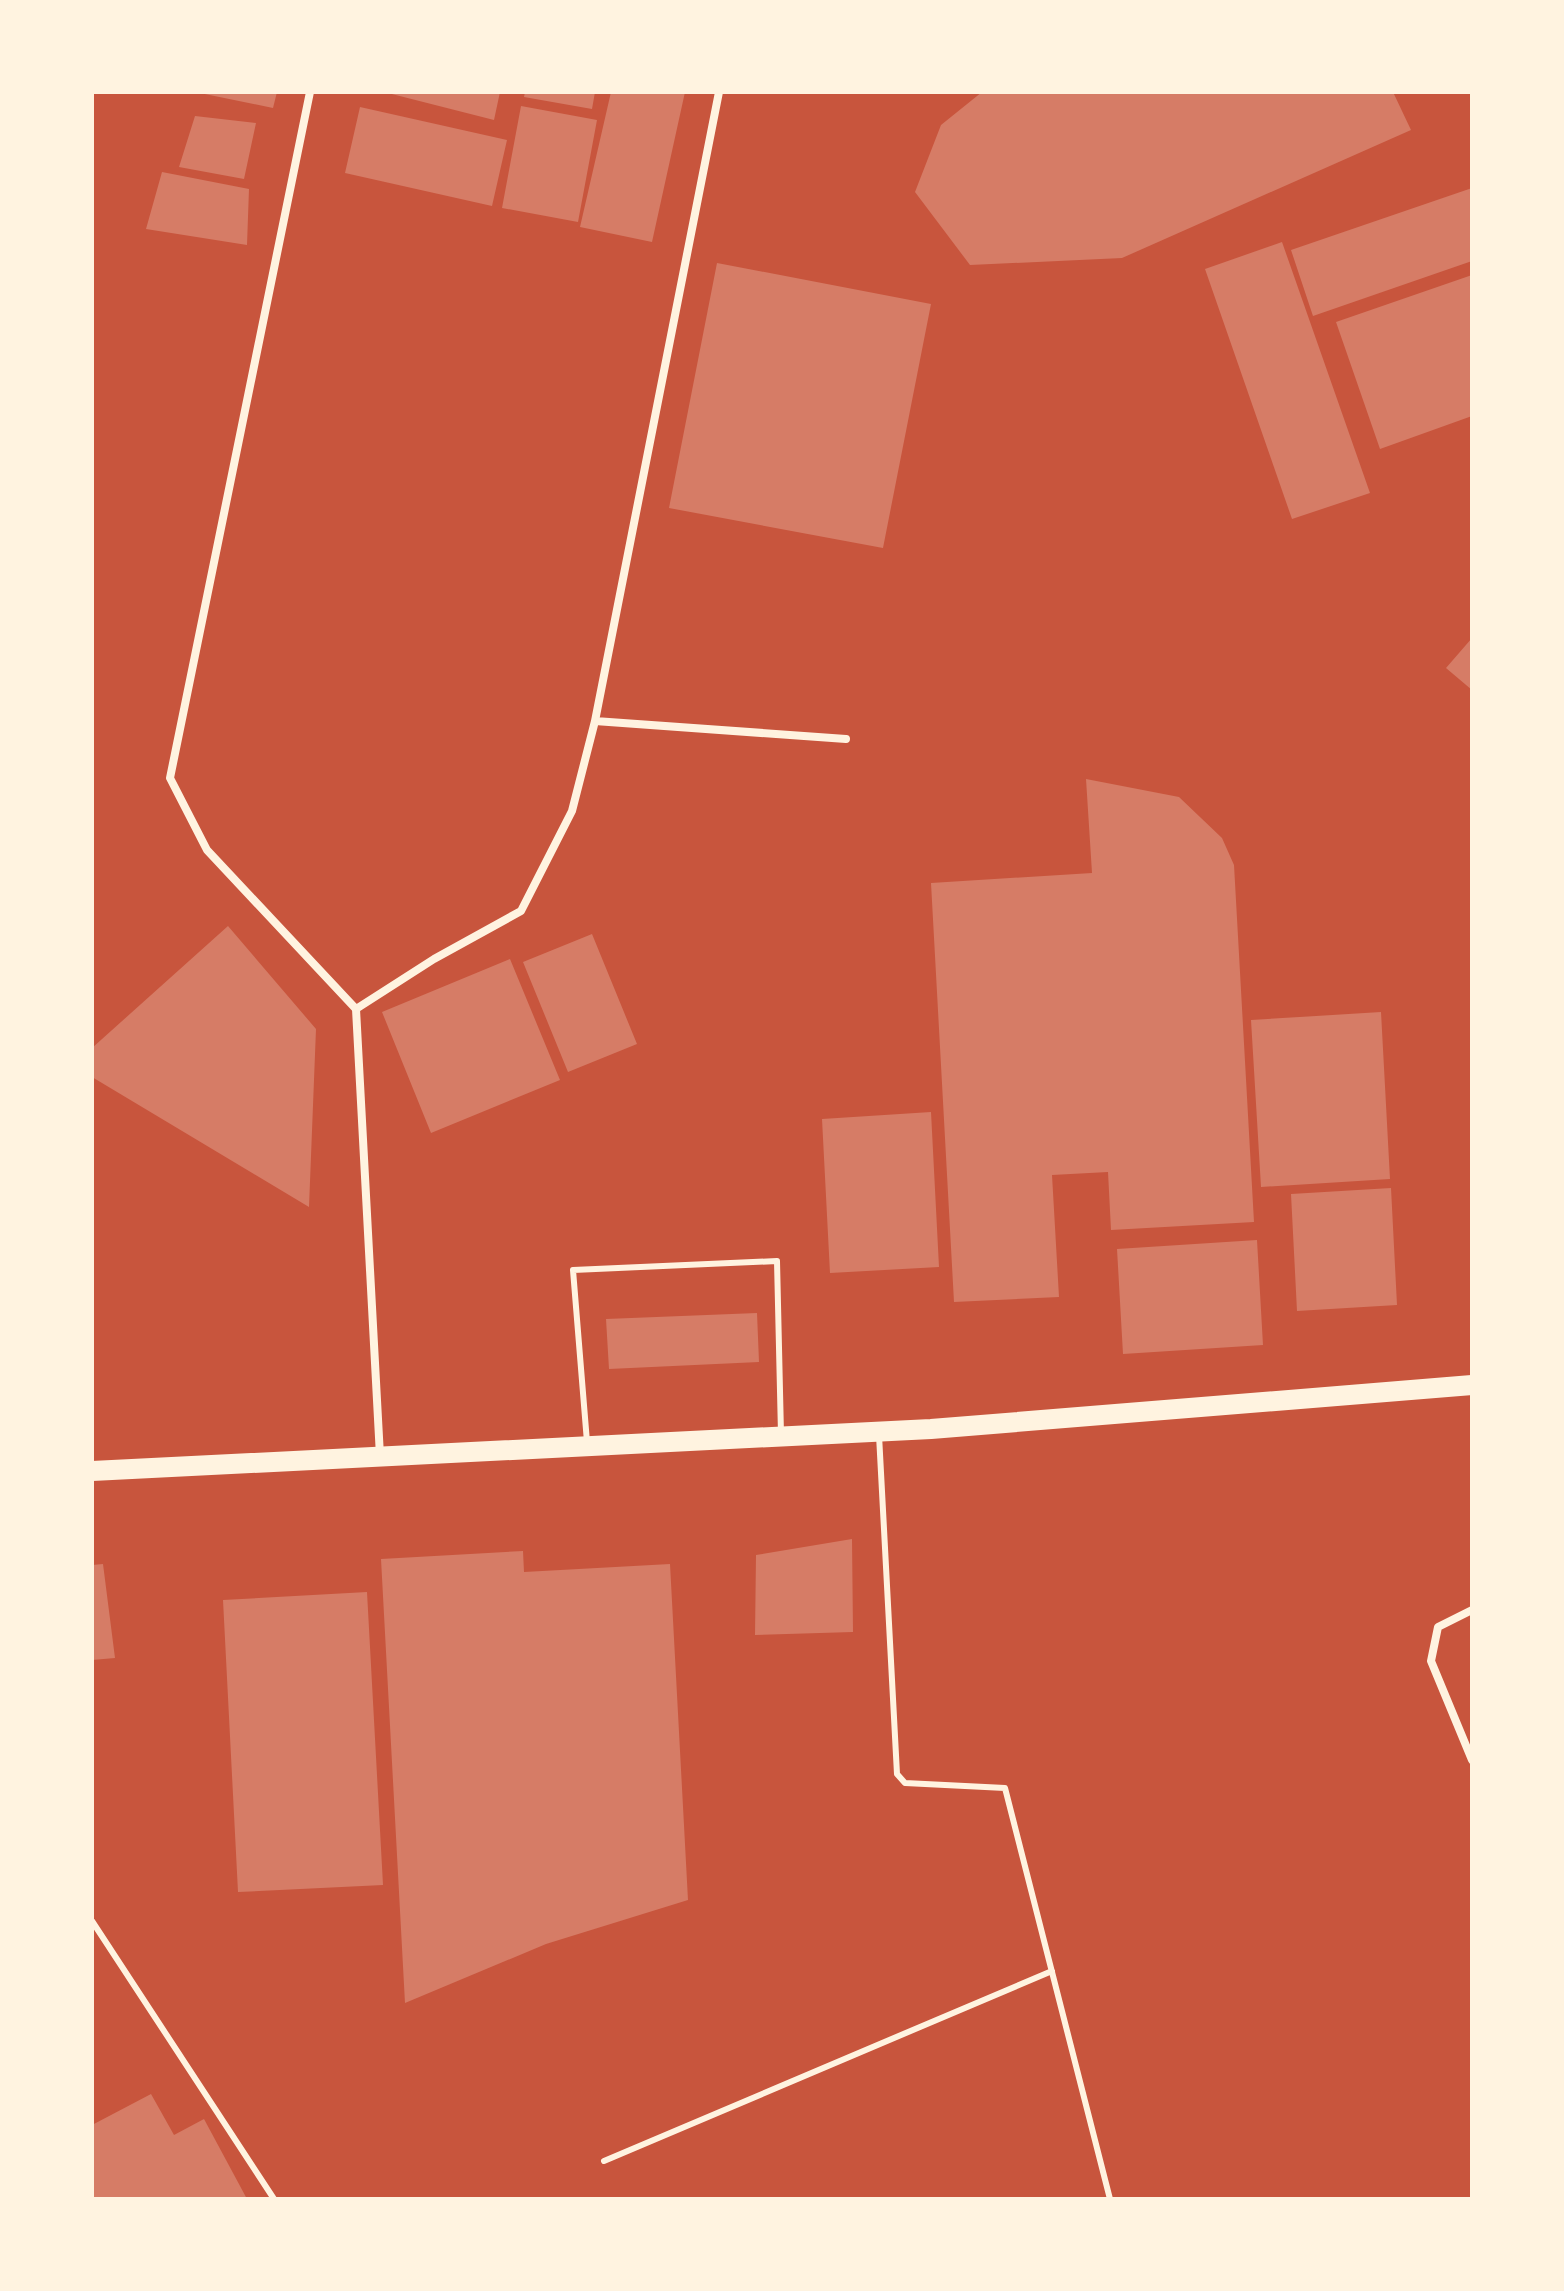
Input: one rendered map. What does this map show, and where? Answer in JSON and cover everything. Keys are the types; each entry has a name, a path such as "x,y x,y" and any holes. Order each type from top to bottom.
{"main road":[{"path":"92,1471 878,1431 1472,1385"}],"street":[{"path":"310,92 170,778 207,850 356,1009 380,1456"},
{"path":"356,1009 434,959 521,911 572,811 595,721 719,92"},
{"path":"595,721 846,739"},
{"path":"1472,1610 1438,1627 1431,1661 1472,1760"}],"lane":[{"path":"587,1446 573,1270 777,1261 781,1436"},
{"path":"878,1431 897,1774 905,1783 1005,1788 1110,2199"},
{"path":"92,1921 274,2199"},
{"path":"604,2161 1052,1971"}],"building":[{"path":"195,92 277,92 273,108"},
{"path":"384,92 500,92 494,120"},
{"path":"525,92 595,92 592,109 524,97"},
{"path":"611,92 685,92 652,242 580,227"},
{"path":"982,92 1393,92 1411,130 1122,258 970,265 915,192 941,125"},
{"path":"521,106 597,120 578,222 502,208"},
{"path":"360,107 507,140 492,206 345,173"},
{"path":"195,116 256,123 244,179 179,167"},
{"path":"162,172 249,189 247,245 146,229"},
{"path":"1472,188 1472,261 1313,316 1291,250"},
{"path":"1282,242 1370,493 1292,519 1205,269"},
{"path":"717,263 931,304 883,548 669,508"},
{"path":"1472,275 1472,416 1380,449 1336,322"},
{"path":"1472,638 1472,690 1446,668"},
{"path":"1086,779 1179,797 1222,838 1234,865 1254,1222 1111,1230 1108,1172 1052,1175 1059,1297 954,1302 931,883 1092,873"},
{"path":"228,926 316,1029 309,1207 92,1077 92,1048"},
{"path":"592,934 637,1044 568,1072 523,962"},
{"path":"510,959 560,1080 431,1133 382,1012"},
{"path":"1381,1012 1390,1179 1261,1187 1251,1020"},
{"path":"931,1112 939,1267 830,1273 822,1119"},
{"path":"1391,1188 1397,1305 1297,1311 1291,1194"},
{"path":"1257,1240 1263,1345 1123,1354 1117,1249"},
{"path":"757,1313 759,1362 609,1369 606,1319"},
{"path":"852,1539 853,1632 755,1635 756,1555"},
{"path":"523,1551 524,1572 670,1564 688,1900 546,1944 405,2003 381,1559"},
{"path":"103,1564 115,1658 92,1660 92,1565"},
{"path":"367,1592 383,1885 238,1892 223,1600"},
{"path":"151,2094 174,2135 204,2119 247,2199 92,2199 92,2125"}]}
